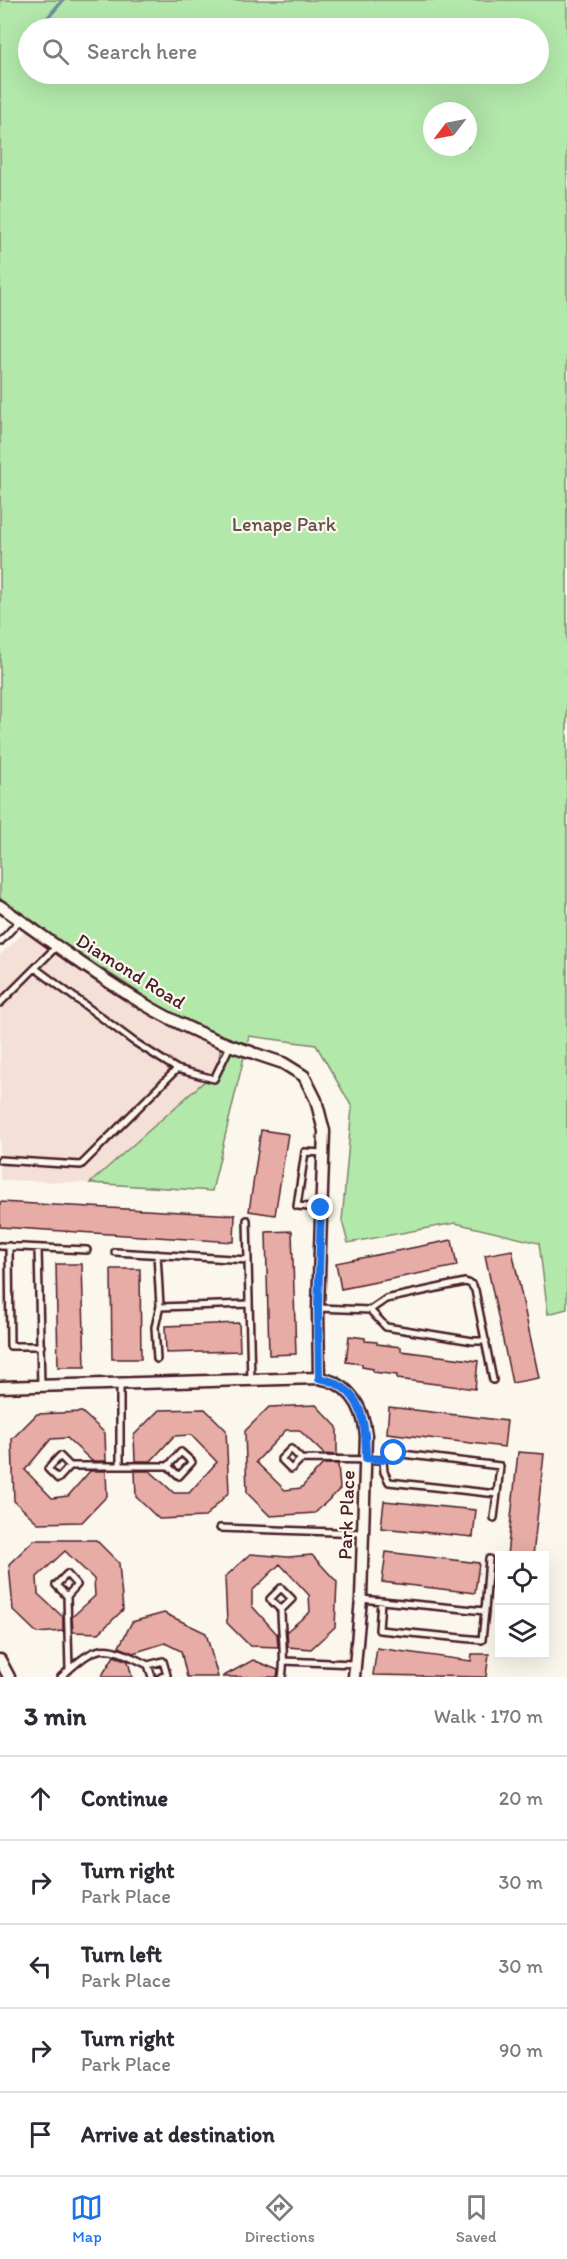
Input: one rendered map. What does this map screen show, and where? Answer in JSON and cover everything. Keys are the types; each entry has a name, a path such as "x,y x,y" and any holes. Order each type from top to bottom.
{"street":[{"name":"Diamond Road","path":"0,906 158,1012 230,1046 282,1063 304,1077 316,1100 324,1131 324,1153"},
{"path":"319,1378 318,1308 324,1153"},
{"name":"Park Place","path":"0,1387 319,1378 334,1381 357,1402 364,1417 366,1458 361,1599 354,1677"},
{"path":"0,1660 9,1677"}],"lane":[{"path":"0,942 20,920"},
{"path":"0,1003 57,946"},
{"path":"35,968 133,1041 177,1069 214,1079 230,1046"},
{"path":"0,1160 81,1165 177,1069"},
{"path":"321,1208 297,1206 305,1152 324,1153"},
{"path":"247,1220 251,1381"},
{"path":"0,1246 87,1250"},
{"path":"9,1246 10,1346 40,1346"},
{"path":"38,1248 41,1386"},
{"path":"115,1252 248,1260"},
{"path":"157,1254 160,1306 155,1327 157,1359"},
{"path":"318,1308 370,1310 386,1299 465,1282 471,1284 475,1290 493,1380"},
{"path":"160,1306 249,1304"},
{"path":"370,1310 386,1327 473,1341 486,1341"},
{"path":"120,1384 120,1465"},
{"path":"70,1466 168,1466 179,1476 192,1462 181,1452 168,1466"},
{"path":"302,1459 383,1460 394,1453 500,1466 494,1518"},
{"path":"383,1460 384,1472 389,1482 497,1494"},
{"path":"220,1528 363,1533"},
{"path":"381,1601 379,1630 482,1640 489,1559"},
{"path":"67,1596 69,1670"},
{"path":"361,1599 485,1611"},
{"path":"281,1610 281,1644 284,1660 282,1677"},
{"path":"61,1677 91,1653 105,1648 116,1649 148,1665 163,1661 167,1675 161,1677"},
{"path":"284,1660 355,1664"},
{"path":"148,1665 152,1677"}],"shaded area":[{"path":"34,923 192,1027 222,1039 217,1070 90,1183 0,1180 0,955"}],"green space":[{"name":"Lenape Park","path":"0,0 567,0 567,1309 548,1314 539,1243 455,1223 348,1243 342,1221 352,1107 316,1045 249,1036 212,1191 90,1183 217,1070 222,1039 192,1027 0,902"}],"building":[{"path":"261,1130 288,1134 275,1215 249,1211"},
{"path":"0,1202 235,1215 234,1242 0,1227"},
{"path":"292,1231 296,1354 269,1355 266,1232"},
{"path":"452,1240 457,1266 341,1289 336,1263"},
{"path":"512,1250 539,1378 512,1383 485,1255"},
{"path":"56,1264 82,1264 85,1367 58,1367"},
{"path":"111,1269 140,1269 141,1359 112,1359"},
{"path":"239,1323 240,1351 166,1353 165,1326"},
{"path":"349,1336 365,1338 365,1341 377,1342 377,1344 401,1347 401,1351 478,1361 475,1389 397,1379 397,1375 373,1372 373,1369 362,1367 362,1364 346,1362"},
{"path":"316,1405 337,1427 337,1455 324,1454 299,1430 286,1430 256,1462 285,1490 301,1488 323,1464 338,1464 340,1489 315,1513 270,1516 247,1493 245,1431 269,1407"},
{"path":"389,1407 507,1421 504,1447 387,1433"},
{"path":"205,1409 226,1430 229,1492 205,1517 159,1519 136,1497 135,1471 150,1471 174,1493 189,1493 217,1462 191,1435 174,1436 151,1461 135,1461 134,1435 159,1410"},
{"path":"82,1412 105,1433 106,1461 92,1461 67,1438 51,1439 25,1470 52,1498 68,1496 90,1471 106,1471 107,1496 82,1522 38,1523 14,1501 12,1439 37,1414"},
{"path":"518,1452 544,1454 534,1551 508,1551"},
{"path":"384,1501 476,1510 473,1537 381,1528"},
{"path":"34,1540 96,1540 119,1563 123,1610 99,1633 73,1632 72,1617 95,1596 94,1579 65,1551 37,1577 38,1594 63,1617 63,1631 37,1633 13,1610 9,1564"},
{"path":"386,1552 479,1563 475,1593 382,1582"},
{"path":"250,1554 288,1557 312,1555 337,1582 335,1627 311,1649 288,1647 287,1631 310,1612 309,1595 280,1564 252,1591 252,1606 277,1634 278,1647 250,1646 227,1623 225,1577"},
{"path":"164,1613 206,1633 218,1677 187,1677 181,1651 165,1643 133,1653 119,1647 132,1622"},
{"path":"377,1648 471,1661 472,1654 489,1654 486,1677 373,1675"},
{"path":"114,1656 128,1661 132,1677 101,1677"},
{"path":"253,1660 278,1670 277,1677 222,1677"}],"waterway":[{"path":"48,18 63,0"}],"route":[{"path":"321,1208 318,1308 319,1378 334,1381 357,1402 364,1417 366,1458 383,1460 394,1453"}]}
